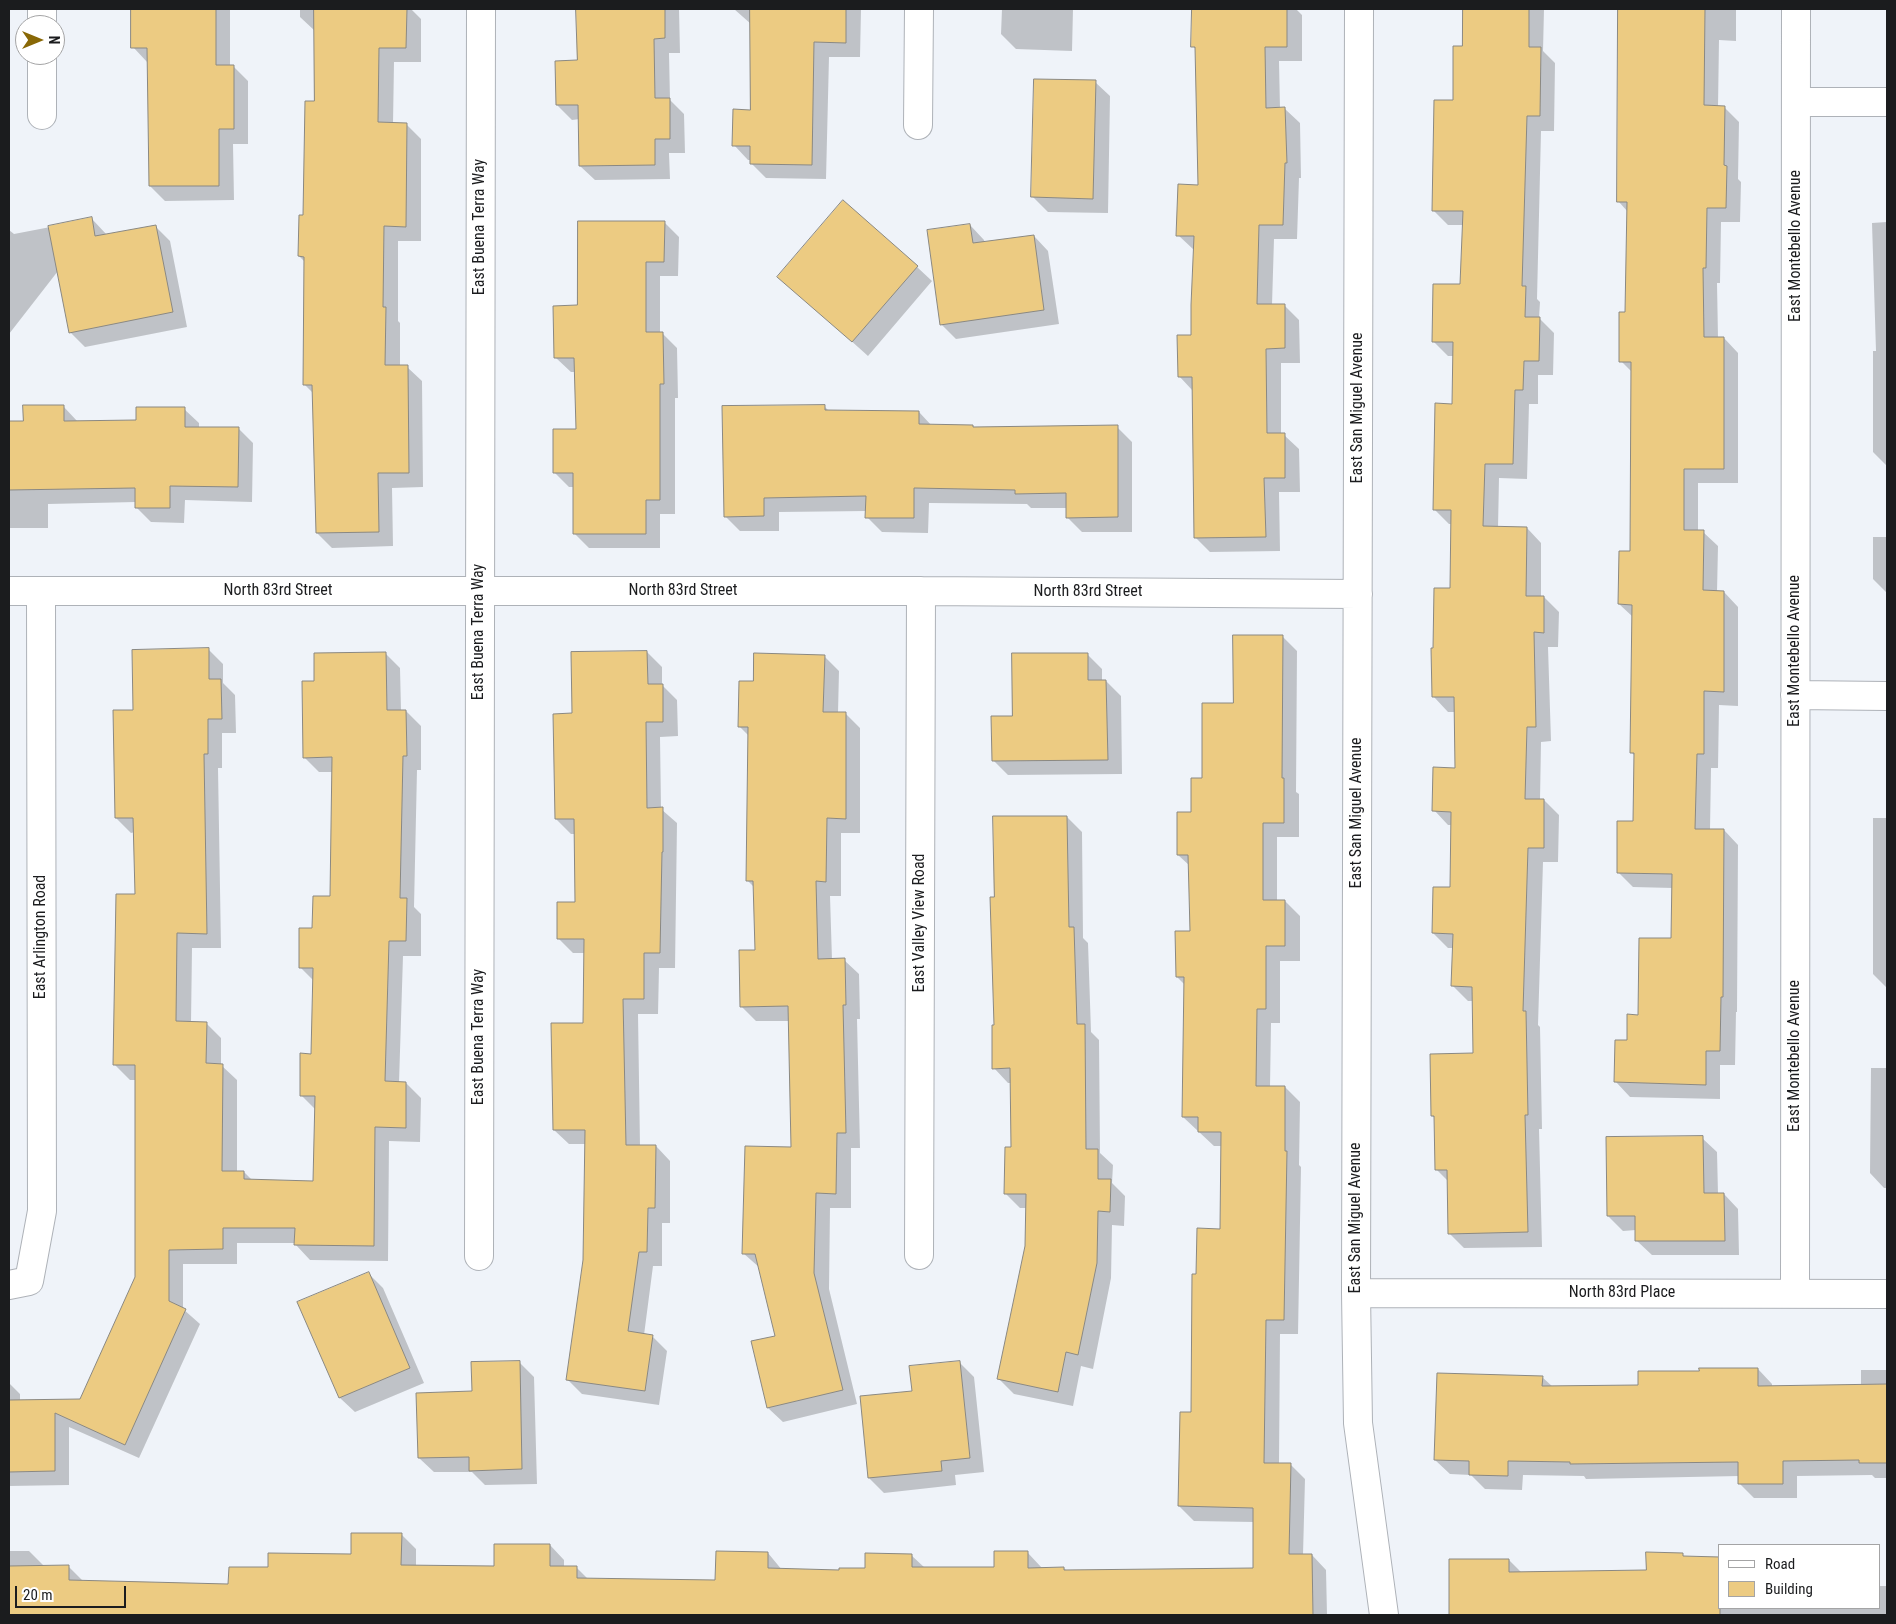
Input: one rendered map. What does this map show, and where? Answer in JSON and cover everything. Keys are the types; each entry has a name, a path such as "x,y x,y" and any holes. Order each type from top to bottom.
{"street":[{"name":"East Buena Terra Way","path":"480,1256 479,590 481,9"},
{"path":"918,125 919,9"},
{"name":"East San Miguel Avenue","path":"1359,9 1356,1293 1358,1423 1384,1615"},
{"name":"East Montebello Avenue","path":"1795,1293 1796,9"},
{"path":"42,65 42,115"},
{"path":"1796,102 1887,102"},
{"name":"North 83rd Street","path":"9,592 479,590 1358,594"},
{"name":"East Valley View Road","path":"919,1255 921,591"},
{"name":"East Arlington Road","path":"19,1283 42,1210 41,592"},
{"path":"1795,695 1887,696"},
{"name":"North 83rd Place","path":"1356,1293 1887,1294"}],"building":[{"path":"131,9 216,9 216,65 234,65 234,129 219,129 219,186 149,186 147,48 131,48"},
{"path":"314,9 407,9 406,48 379,48 378,122 407,123 406,227 384,226 383,307 386,307 385,365 408,365 409,473 378,473 379,532 316,533 312,385 303,385 304,257 298,256 299,215 303,215 305,101 314,101"},
{"path":"576,9 665,9 665,38 654,39 655,98 670,98 670,139 655,139 655,165 579,166 578,105 556,105 555,61 577,60"},
{"path":"750,9 846,9 846,43 814,42 812,165 750,164 750,146 732,146 733,109 750,110"},
{"path":"1192,9 1287,9 1287,47 1265,47 1266,108 1285,107 1287,163 1285,163 1283,225 1259,225 1257,304 1285,304 1285,348 1266,349 1267,433 1285,433 1285,478 1264,478 1266,537 1194,538 1192,377 1178,377 1177,335 1191,335 1194,236 1176,236 1178,184 1198,185 1195,47 1191,47"},
{"path":"1463,9 1529,9 1529,47 1541,47 1540,116 1527,116 1522,286 1526,286 1525,317 1540,317 1539,361 1524,361 1523,390 1515,390 1513,464 1485,464 1483,526 1527,527 1526,596 1544,596 1544,633 1534,632 1536,727 1527,727 1525,799 1544,799 1544,848 1528,848 1523,1011 1526,1011 1528,1115 1525,1115 1528,1232 1448,1234 1447,1170 1435,1170 1434,1116 1431,1116 1430,1054 1473,1053 1472,987 1451,986 1453,934 1432,933 1433,887 1450,887 1451,812 1432,811 1433,767 1455,768 1454,697 1432,697 1431,648 1433,648 1434,588 1450,588 1451,510 1433,510 1435,403 1452,404 1453,342 1432,342 1433,284 1460,284 1463,211 1432,211 1434,100 1453,100 1453,46 1462,46"},
{"path":"1618,9 1705,9 1704,105 1725,106 1724,165 1727,166 1726,208 1707,208 1706,268 1703,268 1704,337 1724,337 1724,469 1684,469 1684,530 1704,530 1703,590 1724,591 1724,692 1704,691 1704,754 1697,754 1695,829 1724,829 1723,997 1721,997 1720,1051 1706,1051 1706,1085 1614,1082 1615,1040 1627,1040 1627,1014 1638,1015 1639,938 1671,938 1672,874 1617,873 1617,821 1633,821 1634,753 1630,753 1632,605 1618,604 1619,551 1630,551 1631,362 1619,362 1619,312 1625,312 1627,202 1617,202"},
{"path":"1034,79 1096,80 1093,199 1031,197"},
{"path":"843,200 918,266 852,342 777,277"},
{"path":"92,217 95,236 156,225 173,312 69,333 48,226"},
{"path":"578,221 665,221 664,262 646,262 646,332 663,332 664,384 660,384 660,500 646,500 646,534 573,534 573,473 553,473 553,429 576,429 574,358 554,358 553,306 577,305"},
{"path":"970,224 973,243 1034,235 1044,310 940,325 927,230"},
{"path":"23,405 64,405 64,421 136,420 136,407 185,407 185,427 239,427 238,487 170,486 170,508 135,508 135,488 9,490 9,421 23,421"},
{"path":"825,405 825,410 919,411 919,424 973,425 973,427 1118,425 1118,517 1066,518 1066,493 1015,494 1015,490 914,488 914,518 865,518 866,496 764,498 764,516 724,517 722,406"},
{"path":"1233,635 1283,635 1282,778 1284,778 1284,823 1263,823 1263,900 1285,900 1285,946 1266,946 1266,1009 1257,1009 1256,1086 1285,1086 1285,1151 1287,1151 1284,1320 1266,1320 1264,1463 1291,1463 1289,1554 1312,1554 1313,1615 9,1615 9,1566 69,1565 69,1580 228,1584 229,1567 268,1567 268,1553 351,1554 351,1533 402,1533 401,1565 494,1566 494,1544 550,1544 550,1566 577,1566 577,1578 715,1580 716,1551 768,1552 768,1568 839,1570 839,1568 865,1568 865,1553 912,1554 912,1567 994,1567 994,1551 1028,1551 1028,1568 1064,1567 1064,1570 1253,1568 1253,1508 1178,1506 1180,1412 1191,1412 1192,1274 1196,1274 1197,1228 1220,1229 1221,1132 1198,1132 1198,1117 1182,1117 1184,977 1176,977 1175,931 1190,931 1188,855 1177,855 1177,812 1191,812 1191,778 1202,778 1202,703 1233,703"},
{"path":"209,648 209,679 221,679 222,719 208,719 208,754 204,754 207,934 177,933 176,1021 207,1022 206,1063 223,1064 222,1171 244,1171 244,1179 313,1181 315,1096 300,1096 300,1053 311,1054 313,968 299,968 299,928 312,928 313,896 330,896 332,757 303,758 302,681 314,681 314,653 386,652 387,710 406,710 407,756 403,756 400,898 407,898 406,941 389,941 385,1081 406,1082 406,1128 375,1127 374,1246 294,1245 295,1228 223,1228 223,1249 169,1250 169,1301 186,1309 125,1445 55,1413 55,1471 9,1472 9,1400 80,1399 135,1277 135,1065 113,1065 116,894 135,894 133,818 115,818 113,710 133,710 132,650"},
{"path":"647,651 648,684 663,684 663,722 646,722 647,808 663,807 660,953 644,953 644,999 623,999 626,1145 656,1145 655,1208 648,1208 647,1252 639,1252 628,1331 653,1335 645,1391 566,1380 583,1260 585,1130 553,1130 551,1023 583,1023 584,939 557,939 557,902 575,902 574,819 555,819 553,714 572,713 571,652"},
{"path":"754,653 825,655 823,712 846,712 846,819 827,818 826,882 816,881 818,959 845,958 846,1005 843,1005 846,1133 837,1133 836,1194 816,1193 814,1273 843,1390 767,1408 751,1341 775,1336 755,1254 742,1254 745,1146 791,1147 788,1006 740,1007 739,950 755,950 753,881 746,881 748,727 738,727 739,681 753,681"},
{"path":"1012,653 1088,653 1088,680 1106,680 1108,760 992,761 991,716 1012,716"},
{"path":"993,816 1067,816 1069,927 1074,927 1077,1024 1085,1024 1086,1149 1098,1149 1098,1179 1111,1179 1110,1212 1098,1211 1097,1263 1078,1355 1066,1352 1058,1392 997,1379 1025,1246 1026,1194 1004,1194 1005,1147 1011,1147 1010,1068 992,1069 992,1025 994,1025 990,897 994,897"},
{"path":"1703,1136 1704,1193 1724,1193 1725,1241 1635,1241 1635,1216 1607,1216 1606,1137"},
{"path":"369,1272 410,1368 339,1398 297,1302"},
{"path":"520,1361 522,1469 469,1471 469,1457 418,1458 416,1393 472,1391 471,1362"},
{"path":"960,1361 970,1458 941,1461 942,1471 868,1478 860,1396 912,1391 909,1366"},
{"path":"1699,1368 1758,1368 1758,1386 1887,1384 1887,1463 1859,1463 1859,1460 1783,1461 1783,1484 1738,1484 1738,1462 1570,1464 1570,1462 1508,1461 1508,1476 1469,1475 1469,1461 1434,1460 1437,1373 1543,1376 1542,1386 1638,1385 1638,1371 1699,1371"},
{"path":"1646,1552 1683,1553 1683,1556 1718,1557 1718,1609 1720,1609 1720,1615 1449,1615 1449,1559 1509,1559 1509,1572 1646,1570"}]}
